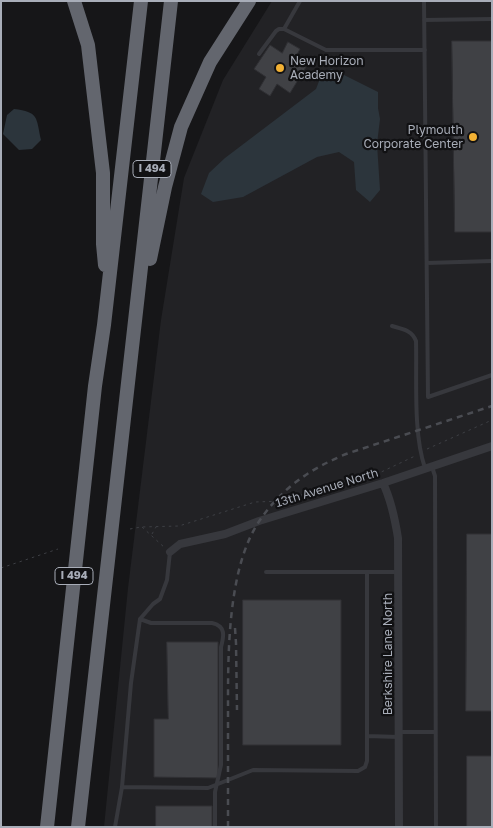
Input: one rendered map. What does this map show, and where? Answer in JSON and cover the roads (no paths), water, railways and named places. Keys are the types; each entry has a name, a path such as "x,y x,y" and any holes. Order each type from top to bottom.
{"highway":[{"path":"74,1 88,45 103,173 103,244 108,294"},
{"name":"I 494","path":"47,827 94,396 108,294 141,1"},
{"name":"I 494","path":"78,827 171,1"},
{"path":"133,336 165,187 181,127 210,62 249,1"}],"street":[{"name":"13th Avenue North","path":"170,552 180,544 226,534 259,521 383,483 492,446"},
{"name":"Berkshire Lane North","path":"383,483 392,508 398,538 399,827"}],"lane":[{"path":"284,29 300,1"},
{"path":"424,1 428,397 492,375"},
{"path":"424,20 492,19"},
{"path":"259,54 279,29 284,29 326,50 425,50"},
{"path":"427,263 492,261"},
{"path":"392,326 410,331 416,341 420,454 435,476 436,827"},
{"path":"115,827 122,787 131,683 140,619 160,599 167,580 170,552"},
{"path":"266,572 399,572"},
{"path":"122,787 208,788 218,786 236,776 253,770 358,771 365,767 367,761 367,572"},
{"path":"140,619 151,622 212,623 217,624 223,630 221,647 221,765 215,799 215,827"},
{"path":"367,736 436,732"}],"railway":[{"path":"228,827 228,683 232,610 242,561 249,539 260,520 287,489 320,466 346,454 492,406"},
{"path":"235,628 237,710"}],"place":[{"name":"New Horizon Academy","path":"280,68"},
{"name":"Plymouth Corporate Center","path":"473,137"}]}
